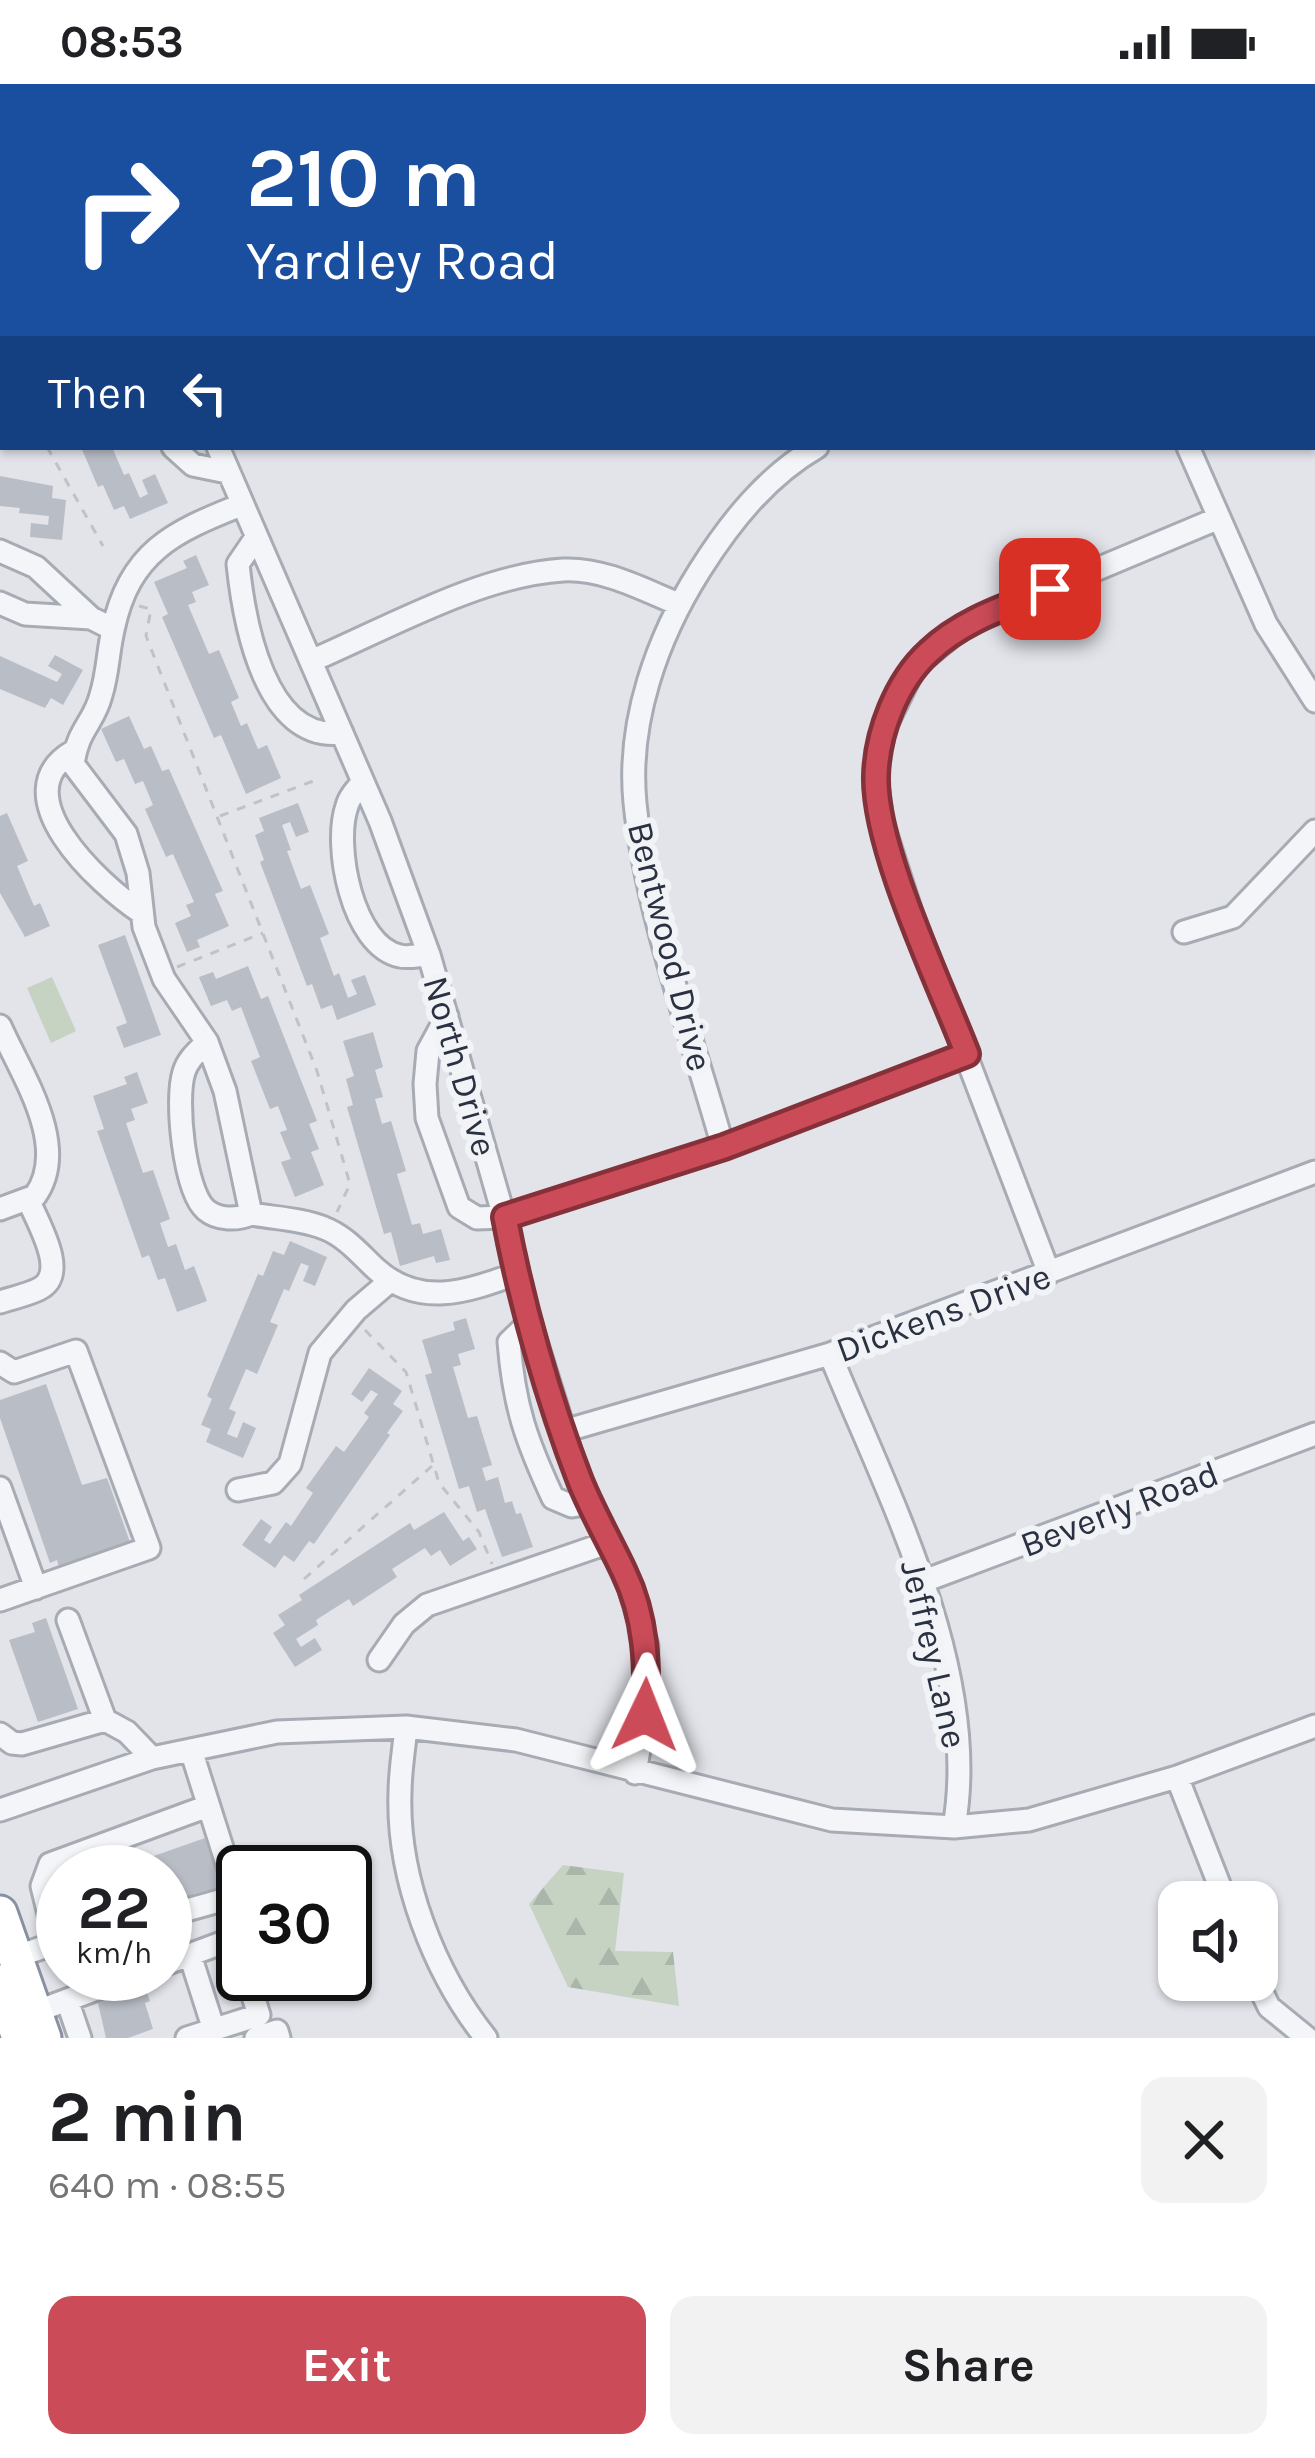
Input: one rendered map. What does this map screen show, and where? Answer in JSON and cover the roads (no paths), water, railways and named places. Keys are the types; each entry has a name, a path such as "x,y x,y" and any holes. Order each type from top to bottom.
{"highway":[{"path":"0,1913 8,1970 25,2030"}],"street":[{"path":"176,450 194,465 227,472"},
{"name":"North Drive","path":"219,450 363,782 429,955 505,1217 515,1274 564,1431 607,1543 625,1574 647,1646 645,1715 635,1773"},
{"name":"Bentwood Drive","path":"724,1147 649,885 634,800 638,734 645,690 678,604 724,533 784,466 813,450"},
{"path":"1189,450 1266,624 1315,701"},
{"path":"241,505 185,527 148,553 125,588 100,702 76,738 73,764 126,834 138,873 144,927 162,973 207,1042 225,1091 251,1214"},
{"path":"1048,1273 910,909 882,822 876,776 884,729 915,666 965,624 1219,518"},
{"path":"255,539 238,564 253,647 278,699 300,728 323,736 342,733"},
{"path":"0,551 35,567 91,618 113,629"},
{"path":"311,661 490,584 566,570 614,577 678,604"},
{"path":"0,603 25,614 91,618"},
{"path":"74,751 47,768 40,787 50,827 105,889 142,913"},
{"path":"363,782 347,803 344,828 352,902 371,937 398,956 429,955"},
{"path":"1184,932 1233,917 1315,831"},
{"path":"446,1016 428,1051 424,1084 428,1118 459,1207 477,1219 505,1217 724,1147 967,1054"},
{"path":"0,1026 46,1136 45,1182 35,1196 0,1209"},
{"path":"207,1042 184,1071 180,1128 201,1206 210,1213 228,1218 251,1214 328,1230 390,1281 423,1295 466,1292 515,1274"},
{"name":"Dickens Drive","path":"564,1431 830,1354 1315,1172"},
{"path":"0,1302 43,1288 52,1277 53,1262 28,1199"},
{"path":"238,1490 273,1484 290,1464 320,1353 390,1281"},
{"path":"530,1322 508,1342 514,1399 526,1441 553,1498 572,1506 590,1503"},
{"path":"0,1363 14,1372 76,1352 149,1548 0,1600"},
{"name":"Jeffrey Lane","path":"830,1354 924,1582 955,1712 962,1771 954,1827"},
{"name":"Beverly Road","path":"924,1582 1315,1434"},
{"path":"0,1488 36,1588"},
{"path":"379,1660 404,1624 427,1605 607,1543"},
{"path":"68,1619 105,1720 127,1732 152,1758"},
{"path":"0,1734 22,1744 105,1720"},
{"path":"0,1810 152,1758 277,1732 406,1727 516,1739 832,1820 954,1827 1029,1820 1178,1778 1315,1726"},
{"path":"406,1727 401,1833 415,1898 460,2005 486,2038"},
{"path":"191,1750 221,1845"},
{"path":"1178,1778 1218,1881"},
{"path":"102,1845 208,1806"},
{"path":"8,1970 36,1955"},
{"path":"192,1960 214,2030"},
{"path":"25,2030 67,2001"},
{"path":"68,2001 80,2038"},
{"path":"1266,2001 1307,2038"},
{"path":"187,2038 258,2026 277,2031 279,2038"}]}
